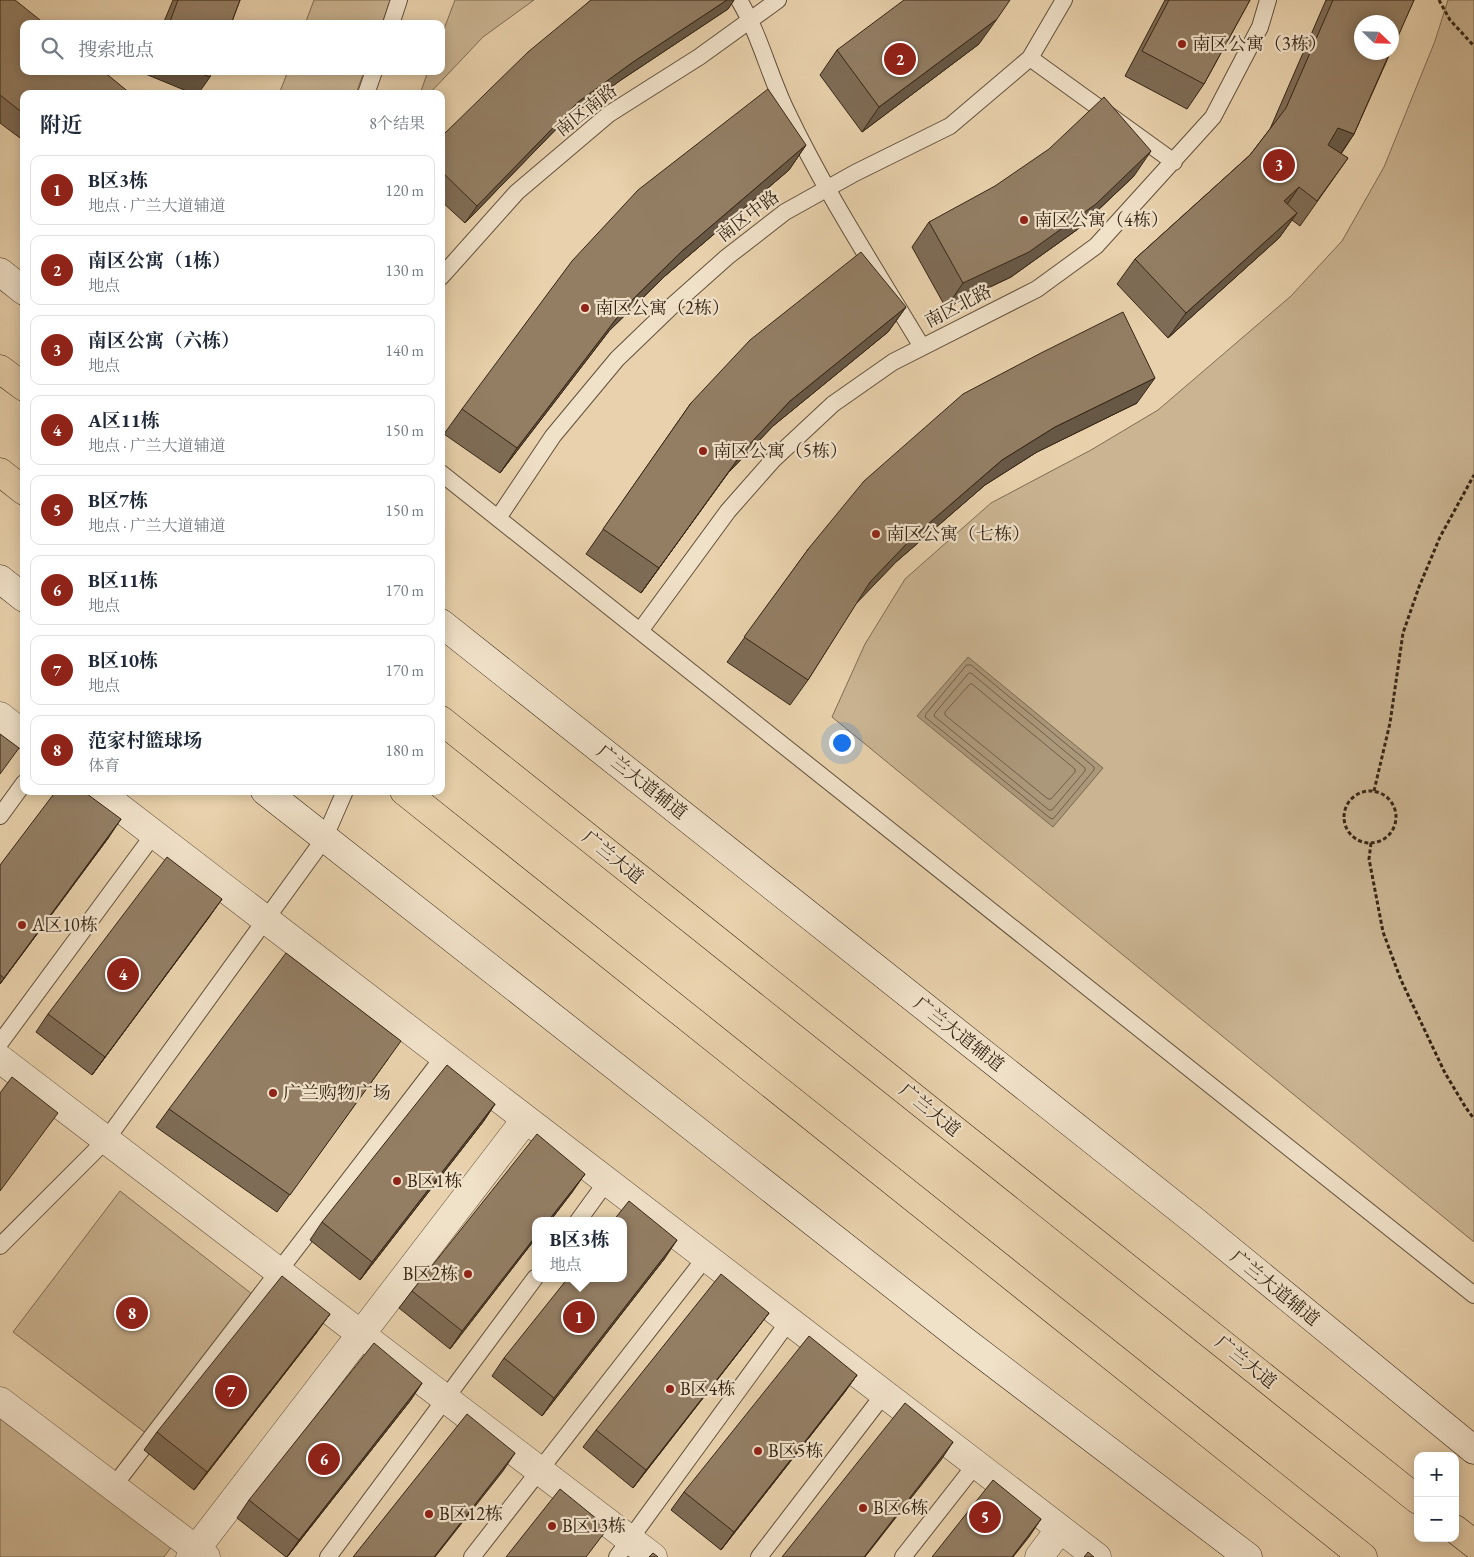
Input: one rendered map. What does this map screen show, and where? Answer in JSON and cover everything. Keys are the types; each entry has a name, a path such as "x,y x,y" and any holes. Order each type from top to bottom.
{"main road":[{"path":"0,369 20,384"},
{"path":"0,472 20,488"},
{"name":"广兰大道","path":"445,723 1414,1497"},
{"path":"409,795 1362,1557"},
{"path":"1459,1533 1474,1544"}],"street":[{"path":"0,272 20,288"},
{"path":"0,579 20,595"},
{"name":"广兰大道辅道","path":"445,626 1197,1224 1474,1450"},
{"path":"0,716 20,732"},
{"path":"103,795 1097,1557"},
{"path":"270,795 962,1340 1248,1557"},
{"path":"0,1059 539,1470 623,1548 653,1557"},
{"path":"0,1402 113,1487 197,1554 361,1334 526,1119"},
{"path":"1039,1557 1060,1529"}],"lane":[{"path":"392,20 399,0"},
{"path":"739,0 750,19 786,110 827,189 922,347"},
{"name":"南区南路","path":"445,273 518,192 609,114 699,56 778,0"},
{"name":"南区中路","path":"498,518 554,436 617,359 672,306 727,257 785,212 950,126 1030,58 1064,0"},
{"name":"南区北路","path":"640,631 728,511 773,460 833,404 893,362 1037,288 1096,246 1214,117 1260,27 1268,0"},
{"path":"1030,58 1174,162"},
{"path":"367,90 373,75"},
{"path":"445,476 1474,1294"},
{"path":"0,816 20,788"},
{"path":"0,1246 106,1140 324,839 343,795"},
{"path":"0,1043 154,834"},
{"path":"113,1487 444,1056"},
{"path":"581,1217 607,1181"},
{"path":"472,1557 706,1257"},
{"path":"328,1557 533,1282"},
{"path":"623,1548 789,1321"},
{"path":"759,1557 884,1394"},
{"path":"903,1557 976,1464"}],"path":[{"path":"1439,0 1450,20 1474,46"},
{"path":"1374,791 1390,723 1403,633 1419,587 1440,537 1474,475"},
{"path":"1374,791 1390,800 1395,808 1397,817 1395,827 1390,835 1381,841 1371,843 1360,842 1352,836 1346,827 1344,816 1346,806 1353,797 1363,792 1374,791"},
{"path":"1371,843 1369,860 1384,932 1401,980 1446,1073 1466,1108 1474,1118"}],"shaded area":[{"path":"314,0 390,0 383,20 306,20"},
{"path":"455,0 534,0 483,37 433,90 421,90 427,75 445,75 445,26"},
{"path":"1448,0 1474,0 1474,1242 832,717 865,644 905,579 991,503 1091,450 1158,410 1291,296 1342,241 1384,167 1435,41"},
{"path":"286,75 363,75 357,90 281,90"},
{"path":"120,1191 252,1294 147,1434 13,1332"},
{"path":"0,1414 172,1546 164,1557 0,1557"}],"water":[{"path":"968,657 1103,768 1053,827 917,716"}],"building":[{"path":"0,0 15,0 40,20 20,20 20,75 108,75 126,90 20,90 20,111 0,95"},
{"path":"178,0 240,0 232,20 170,20"},
{"path":"591,0 727,0 633,62 578,102 477,206 445,175 445,133 528,52"},
{"path":"904,0 1010,0 997,19 879,107 837,50"},
{"name":"南区公寓（3栋）","path":"1169,0 1250,0 1204,84 1142,51"},
{"path":"1333,0 1414,0 1399,34 1399,15 1354,15 1354,60 1386,60 1354,134 1338,128 1328,145 1348,158 1317,201 1299,187 1284,201 1297,213 1186,313 1135,259 1250,155 1286,108"},
{"name":"南区公寓（2栋）","path":"768,89 806,145 682,251 626,306 517,448 462,409 572,261 638,190"},
{"name":"南区公寓（4栋）","path":"1104,97 1151,151 1096,204 1029,252 963,283 929,222 995,186 1049,149"},
{"name":"南区公寓（5栋）","path":"861,252 906,307 790,401 745,449 659,568 603,529 691,403 750,340"},
{"name":"南区公寓（七栋）","path":"1123,312 1155,378 1055,427 1002,460 913,537 870,582 808,680 744,637 809,548 864,481 963,394"},
{"path":"0,734 19,748 0,774"},
{"name":"A区10栋","path":"53,795 88,795 121,819 4,978 0,975 0,865"},
{"path":"167,857 222,899 105,1057 48,1014"},
{"name":"广兰购物广场","path":"286,953 401,1041 290,1195 169,1109"},
{"name":"B区1栋","path":"447,1065 495,1104 372,1262 322,1222"},
{"path":"12,1077 58,1113 0,1191 0,1093"},
{"name":"B区2栋","path":"537,1134 585,1174 551,1217 532,1217 532,1241 462,1331 412,1291"},
{"path":"629,1201 677,1240 554,1398 504,1358 565,1282 627,1282 627,1217 616,1217"},
{"name":"B区4栋","path":"721,1274 769,1313 646,1470 596,1430"},
{"path":"282,1276 330,1314 207,1472 157,1432"},
{"name":"B区5栋","path":"809,1336 857,1375 734,1532 684,1492"},
{"path":"374,1343 422,1383 299,1540 249,1500"},
{"name":"B区6栋","path":"905,1403 953,1442 864,1557 782,1557"},
{"name":"B区12栋","path":"467,1414 515,1453 434,1557 353,1557"},
{"path":"993,1480 1041,1519 1012,1557 932,1557"},
{"name":"B区13栋","path":"560,1489 608,1528 586,1557 506,1557"},
{"path":"1088,1552 1094,1557 1084,1557"},
{"path":"653,1553 658,1557 649,1557"}],"place":[{"name":"南区公寓（3栋）","path":"1182,44"},
{"name":"南区公寓（1栋）","path":"900,59"},
{"name":"南区公寓（六栋）","path":"1279,165"},
{"name":"南区公寓（4栋）","path":"1024,220"},
{"name":"南区公寓（2栋）","path":"585,308"},
{"name":"南区公寓（5栋）","path":"703,451"},
{"name":"南区公寓（七栋）","path":"876,534"},
{"name":"A区10栋","path":"22,925"},
{"name":"A区11栋","path":"123,974"},
{"name":"广兰购物广场","path":"273,1093"},
{"name":"B区1栋","path":"397,1181"},
{"name":"B区2栋","path":"468,1274"},
{"name":"范家村篮球场","path":"132,1313"},
{"name":"B区3栋","path":"579,1317"},
{"name":"B区4栋","path":"670,1389"},
{"name":"B区10栋","path":"231,1391"},
{"name":"B区5栋","path":"758,1451"},
{"name":"B区11栋","path":"324,1459"},
{"name":"B区6栋","path":"863,1508"},
{"name":"B区12栋","path":"429,1514"},
{"name":"B区7栋","path":"985,1517"},
{"name":"B区13栋","path":"552,1526"}]}
